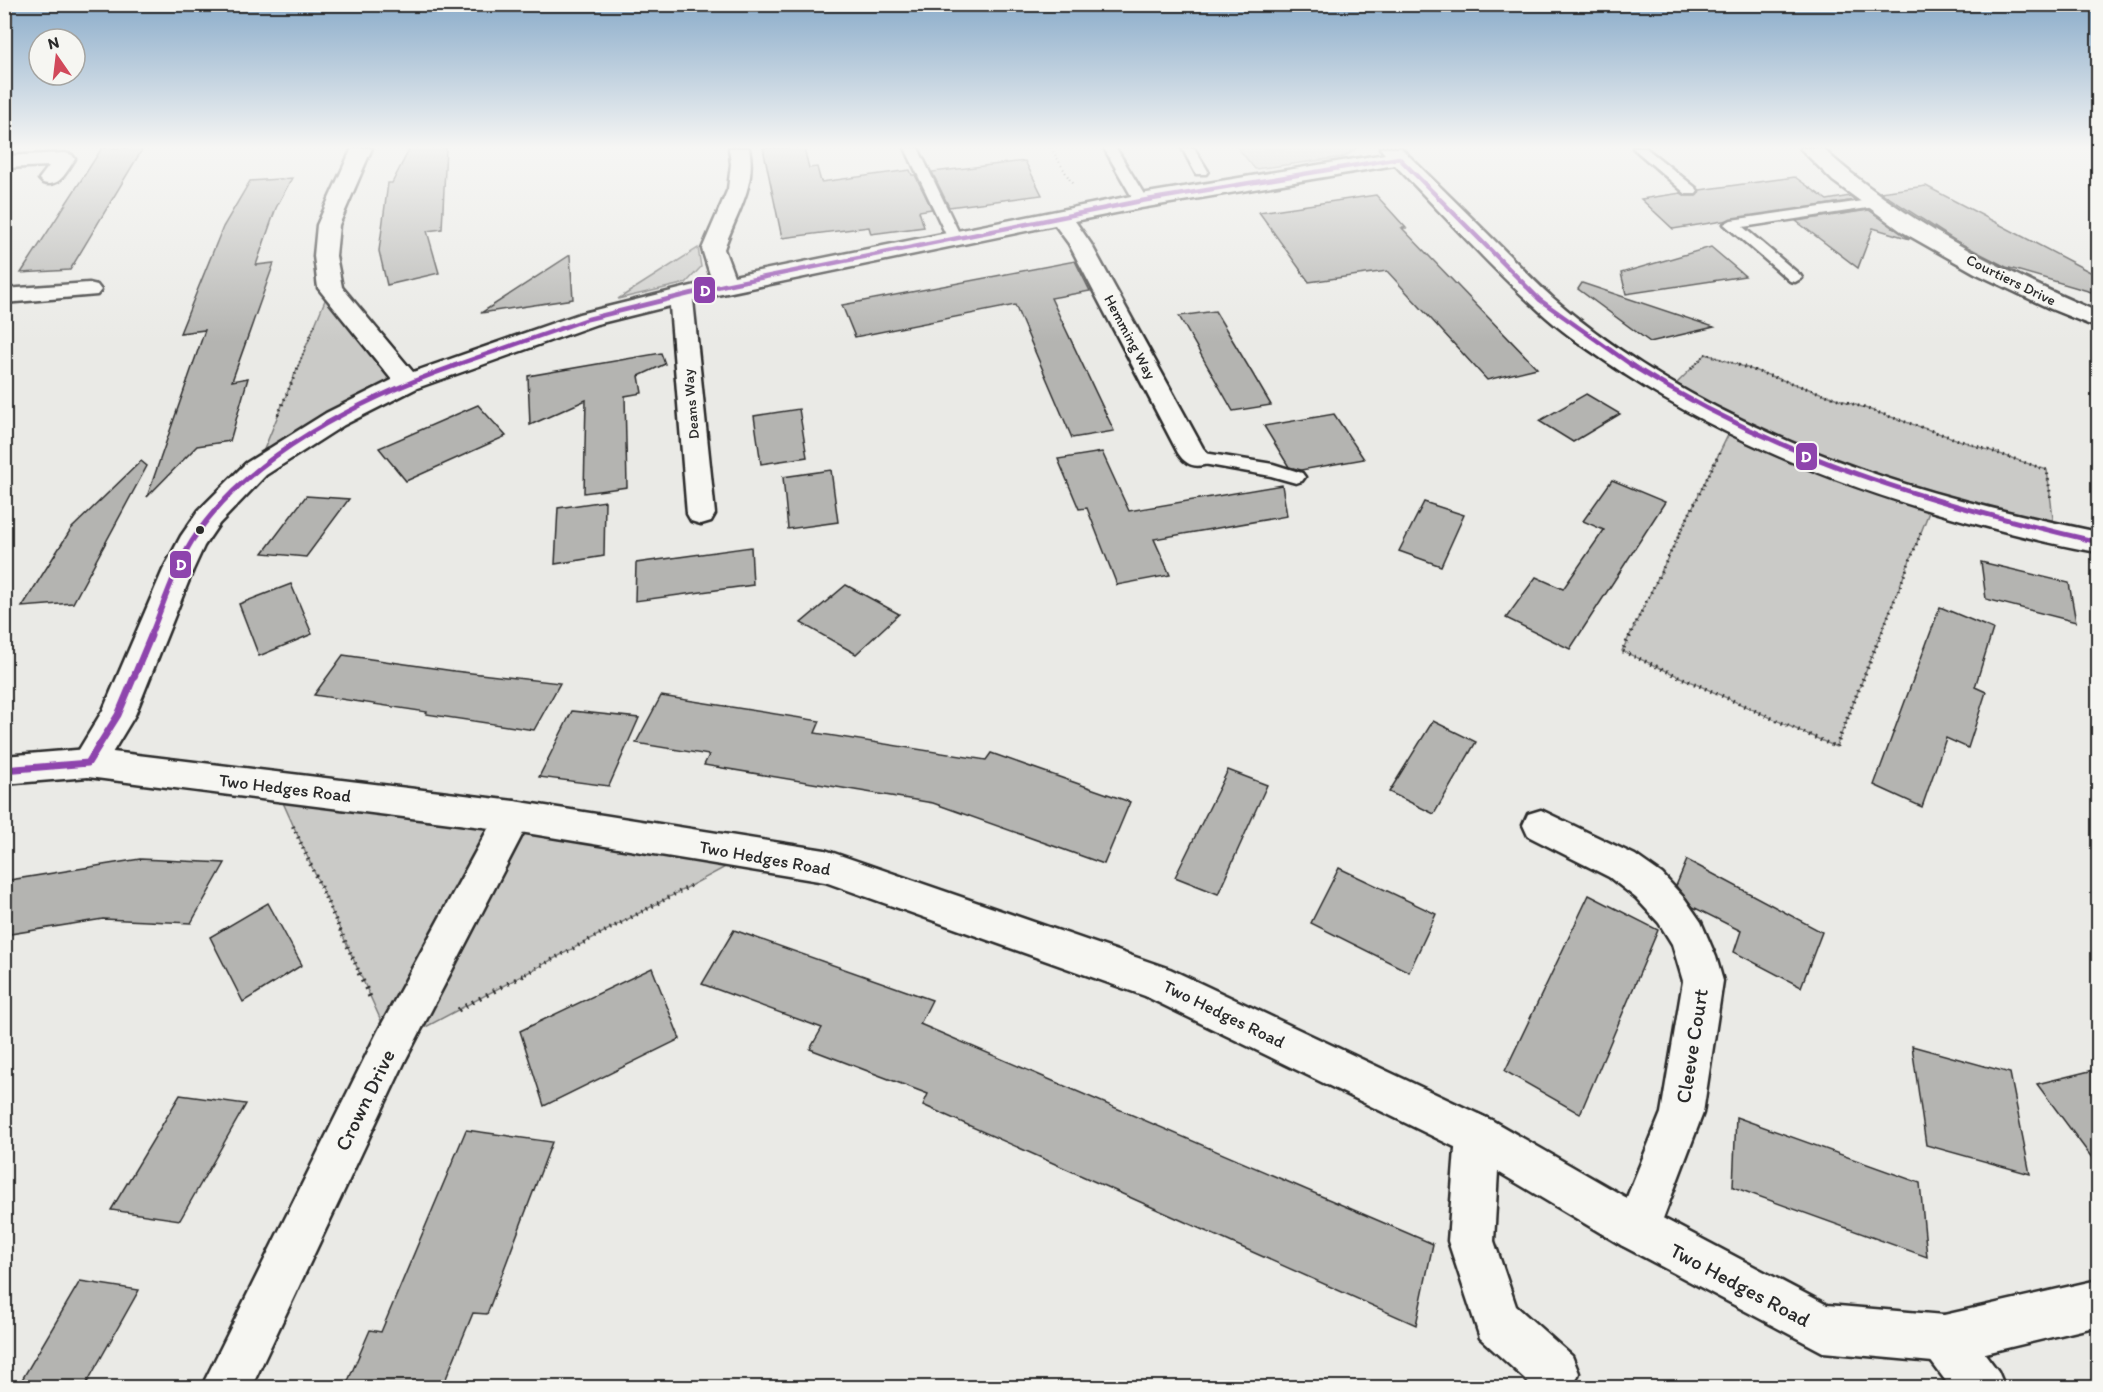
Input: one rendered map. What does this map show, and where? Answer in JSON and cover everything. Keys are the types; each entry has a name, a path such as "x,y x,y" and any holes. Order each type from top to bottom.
{"street":[{"path":"333,213 328,225 325,256 330,288 408,382"},
{"path":"725,285 713,249 729,213"},
{"path":"88,763 118,715 191,543 216,509 256,469 335,419 408,382 588,319 725,285 1084,213"},
{"path":"1454,213 1544,303 1599,347 1669,391 1733,425 1820,463 1933,502 2055,534 2098,542"},
{"name":"Courtiers Drive","path":"1892,213 1993,273 2098,321"},
{"name":"Hemming Way","path":"1061,217 1080,244 1192,453 1198,458"},
{"path":"4,296 89,290"},
{"name":"Deans Way","path":"681,295 701,514"},
{"name":"Two Hedges Road","path":"4,770 88,763 514,816 825,866 1156,982 1478,1136 1637,1229 1823,1329 1944,1339 2072,1311 2098,1303"},
{"name":"Crown Drive","path":"225,1388 392,1045 514,816"},
{"name":"Cleeve Court","path":"1541,825 1622,866 1649,886 1672,911 1687,933 1697,957 1703,981 1682,1113 1637,1229"},
{"path":"1478,1136 1471,1241 1497,1321 1555,1373"},
{"path":"1944,1339 1981,1388"}],"lane":[{"path":"942,213 955,239"},
{"path":"1795,278 1731,224 1807,213"},
{"path":"1198,458 1272,470 1296,477"}],"path":[{"path":"256,469 330,288"},
{"path":"1669,391 1706,354 2047,470 2055,534"},
{"path":"1733,425 1622,651 1836,747 1933,502"}],"shaded area":[{"path":"698,248 701,267 686,283 618,299"},
{"path":"330,288 408,382 256,469"},
{"path":"1706,354 2047,470 2055,534 1933,502 1836,747 1622,651 1733,425 1669,391"},
{"path":"276,787 750,854 392,1045"}],"building":[{"path":"60,213 104,213 70,270 21,273"},
{"path":"231,213 274,213 256,265 274,263 232,381 248,378 230,441 197,446 147,497 205,330 180,333 223,227"},
{"path":"384,213 443,213 442,229 427,231 439,273 387,285 379,251"},
{"path":"777,213 920,213 924,227 871,234 869,227 782,238"},
{"path":"1260,213 1392,213 1406,228 1402,228 1537,368 1487,380 1387,271 1309,282"},
{"path":"1656,213 1774,213 1673,229"},
{"path":"1849,213 1873,213 1910,239 1873,228 1858,268 1796,221"},
{"path":"1912,213 1978,213 2098,276 2098,294 2006,267 1954,240"},
{"path":"1711,247 1745,276 1626,294 1621,273"},
{"path":"570,255 573,299 481,313"},
{"path":"1075,261 1090,291 1051,298 1114,431 1072,438 1015,305 855,337 842,305"},
{"path":"1582,283 1714,327 1650,342 1578,289"},
{"path":"1215,311 1271,405 1233,411 1179,316"},
{"path":"661,353 665,364 639,376 642,393 625,396 627,487 584,493 586,400 530,425 528,376"},
{"path":"1586,394 1620,414 1573,442 1539,421"},
{"path":"478,405 506,436 406,481 379,448"},
{"path":"799,409 807,457 761,464 754,416"},
{"path":"1334,414 1364,459 1301,470 1289,467 1264,426"},
{"path":"1102,452 1129,511 1282,485 1287,516 1154,539 1170,575 1117,585 1087,508 1079,509 1058,459"},
{"path":"141,461 147,466 73,603 22,607 71,529"},
{"path":"831,470 838,522 788,529 783,477"},
{"path":"1612,480 1665,502 1570,649 1506,618 1536,577 1563,589 1604,530 1583,521"},
{"path":"306,496 349,499 306,557 263,553"},
{"path":"605,501 604,556 555,564 558,508"},
{"path":"1424,502 1464,515 1441,566 1399,551"},
{"path":"751,547 753,585 635,601 636,563"},
{"path":"1981,562 2069,583 2076,622 1986,599"},
{"path":"291,584 312,634 259,656 239,604"},
{"path":"846,585 899,614 856,654 801,623"},
{"path":"1940,607 1993,629 1975,687 1986,692 1968,748 1946,738 1922,807 1874,785"},
{"path":"343,655 560,683 534,730 314,695"},
{"path":"661,696 820,721 815,733 986,760 991,753 1130,802 1104,864 933,803 704,765 709,755 636,743"},
{"path":"572,711 639,718 609,786 539,777"},
{"path":"1433,721 1476,742 1434,814 1389,792"},
{"path":"1228,770 1267,785 1218,894 1175,877"},
{"path":"140,859 225,863 191,923 103,919 4,935 4,881"},
{"path":"1687,860 1822,932 1801,987 1734,952 1741,931 1693,907 1676,886"},
{"path":"1339,868 1436,914 1409,972 1311,923"},
{"path":"1589,895 1658,930 1580,1114 1505,1071"},
{"path":"268,903 302,965 243,1002 210,937"},
{"path":"734,930 932,1000 920,1024 1433,1244 1416,1325 923,1105 928,1094 810,1049 822,1028 702,984"},
{"path":"652,968 680,1039 544,1106 520,1031"},
{"path":"1912,1046 2010,1073 2030,1174 1926,1145"},
{"path":"2098,1069 2098,1166 2037,1084"},
{"path":"180,1095 246,1104 180,1220 111,1210"},
{"path":"1736,1117 1920,1183 1927,1257 1733,1187"},
{"path":"466,1130 552,1142 487,1314 473,1313 442,1388 345,1388 370,1330 381,1332"},
{"path":"80,1281 139,1290 84,1388 17,1388"}],"transit line":[{"name":"D","path":"4,770 88,763 118,715 178,570 191,543 209,517 256,469 335,419 408,382 588,319 725,285 1082,213"},
{"name":"D","path":"1454,213 1540,300 1610,352 1674,392 1740,427 1807,457 1877,483 2022,525 2098,542"}]}
